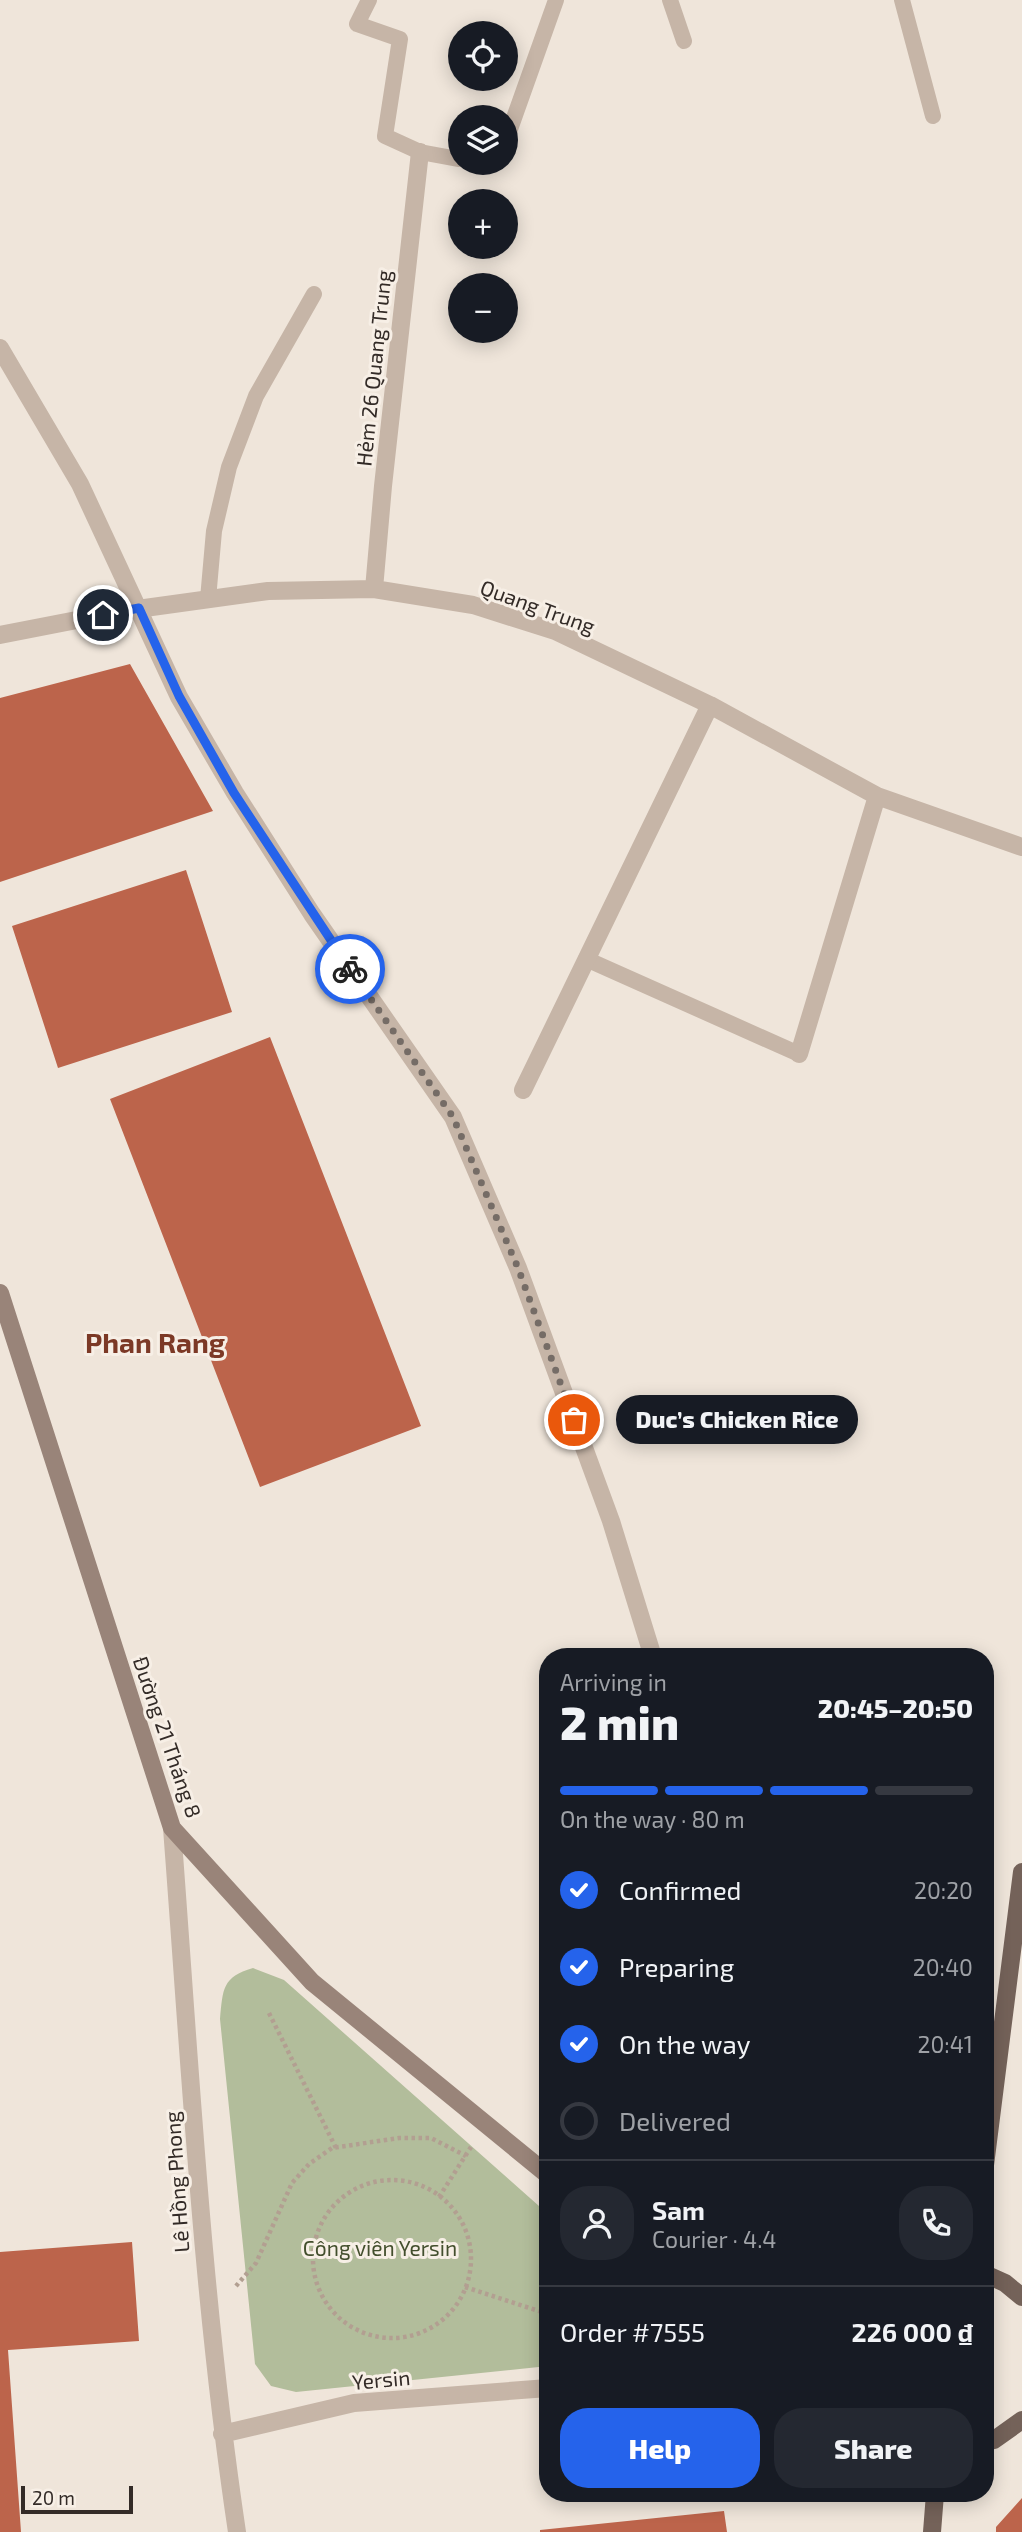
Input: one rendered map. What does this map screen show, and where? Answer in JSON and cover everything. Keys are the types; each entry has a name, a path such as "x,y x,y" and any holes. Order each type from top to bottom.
{"main road":[{"name":"Đường 21 Tháng 8","path":"0,1293 172,1828 312,1982 539,2168"},
{"path":"994,2078 1022,1872"},
{"path":"994,2278 1022,2297"},
{"path":"994,2440 1022,2420"},
{"path":"932,2532 934,2502"}],"street":[{"name":"Hẻm 26 Quang Trung","path":"374,589 420,152"},
{"path":"0,348 80,484 131,610 234,793 312,914 453,1117 523,1281 611,1521 650,1648"},
{"name":"Quang Trung","path":"0,635 131,610 268,591 374,589 473,605 555,631 710,705 877,796 1022,847"},
{"path":"523,1090 710,705"},
{"path":"799,1054 877,796"},
{"name":"Lê Hồng Phong","path":"172,1828 207,2299 222,2434 237,2532"},
{"name":"Yersin","path":"222,2434 354,2403 539,2389"}],"lane":[{"path":"369,0 357,24 400,39 385,136 420,152 448,157"},
{"path":"518,107 556,0"},
{"path":"670,0 684,41"},
{"path":"902,0 933,117"},
{"path":"208,599 214,531 229,467 256,396 314,294"},
{"path":"586,959 799,1054"}],"path":[{"path":"269,2012 336,2148"},
{"path":"439,2197 484,2125"},
{"path":"207,2299 236,2287 256,2263 292,2183 309,2164 336,2148 399,2138 431,2138 466,2156"},
{"path":"379,2181 404,2181 428,2188 439,2197 449,2203 463,2223 470,2247 470,2272 463,2295 447,2316 427,2330 403,2337 376,2336 350,2326 329,2308 317,2284 312,2257 318,2230 332,2207 353,2190 379,2181"},
{"path":"465,2287 539,2311"}],"green space":[{"name":"Công viên Yersin","path":"253,1968 284,1980 539,2206 539,2367 296,2392 271,2386 255,2364 220,2019 226,1986 243,1972"}],"building":[{"path":"130,664 213,811 0,882 0,698"},
{"path":"186,870 232,1012 58,1068 12,926"},
{"path":"270,1037 421,1426 260,1487 110,1099"},
{"path":"132,2242 139,2341 8,2350 21,2532 0,2532 0,2252"},
{"path":"1022,2498 1022,2532 996,2532 996,2527"},
{"path":"724,2511 727,2532 540,2532 540,2530"}],"way so far":[{"path":"350,969 453,1117 518,1268 574,1420"}],"place":[{"name":"Duc’s Chicken Rice","path":"574,1420"}],"district":[{"name":"Phan Rang","path":"155,1342"}],"route":[{"path":"103,615 139,608 179,696 234,793 350,969"}]}
